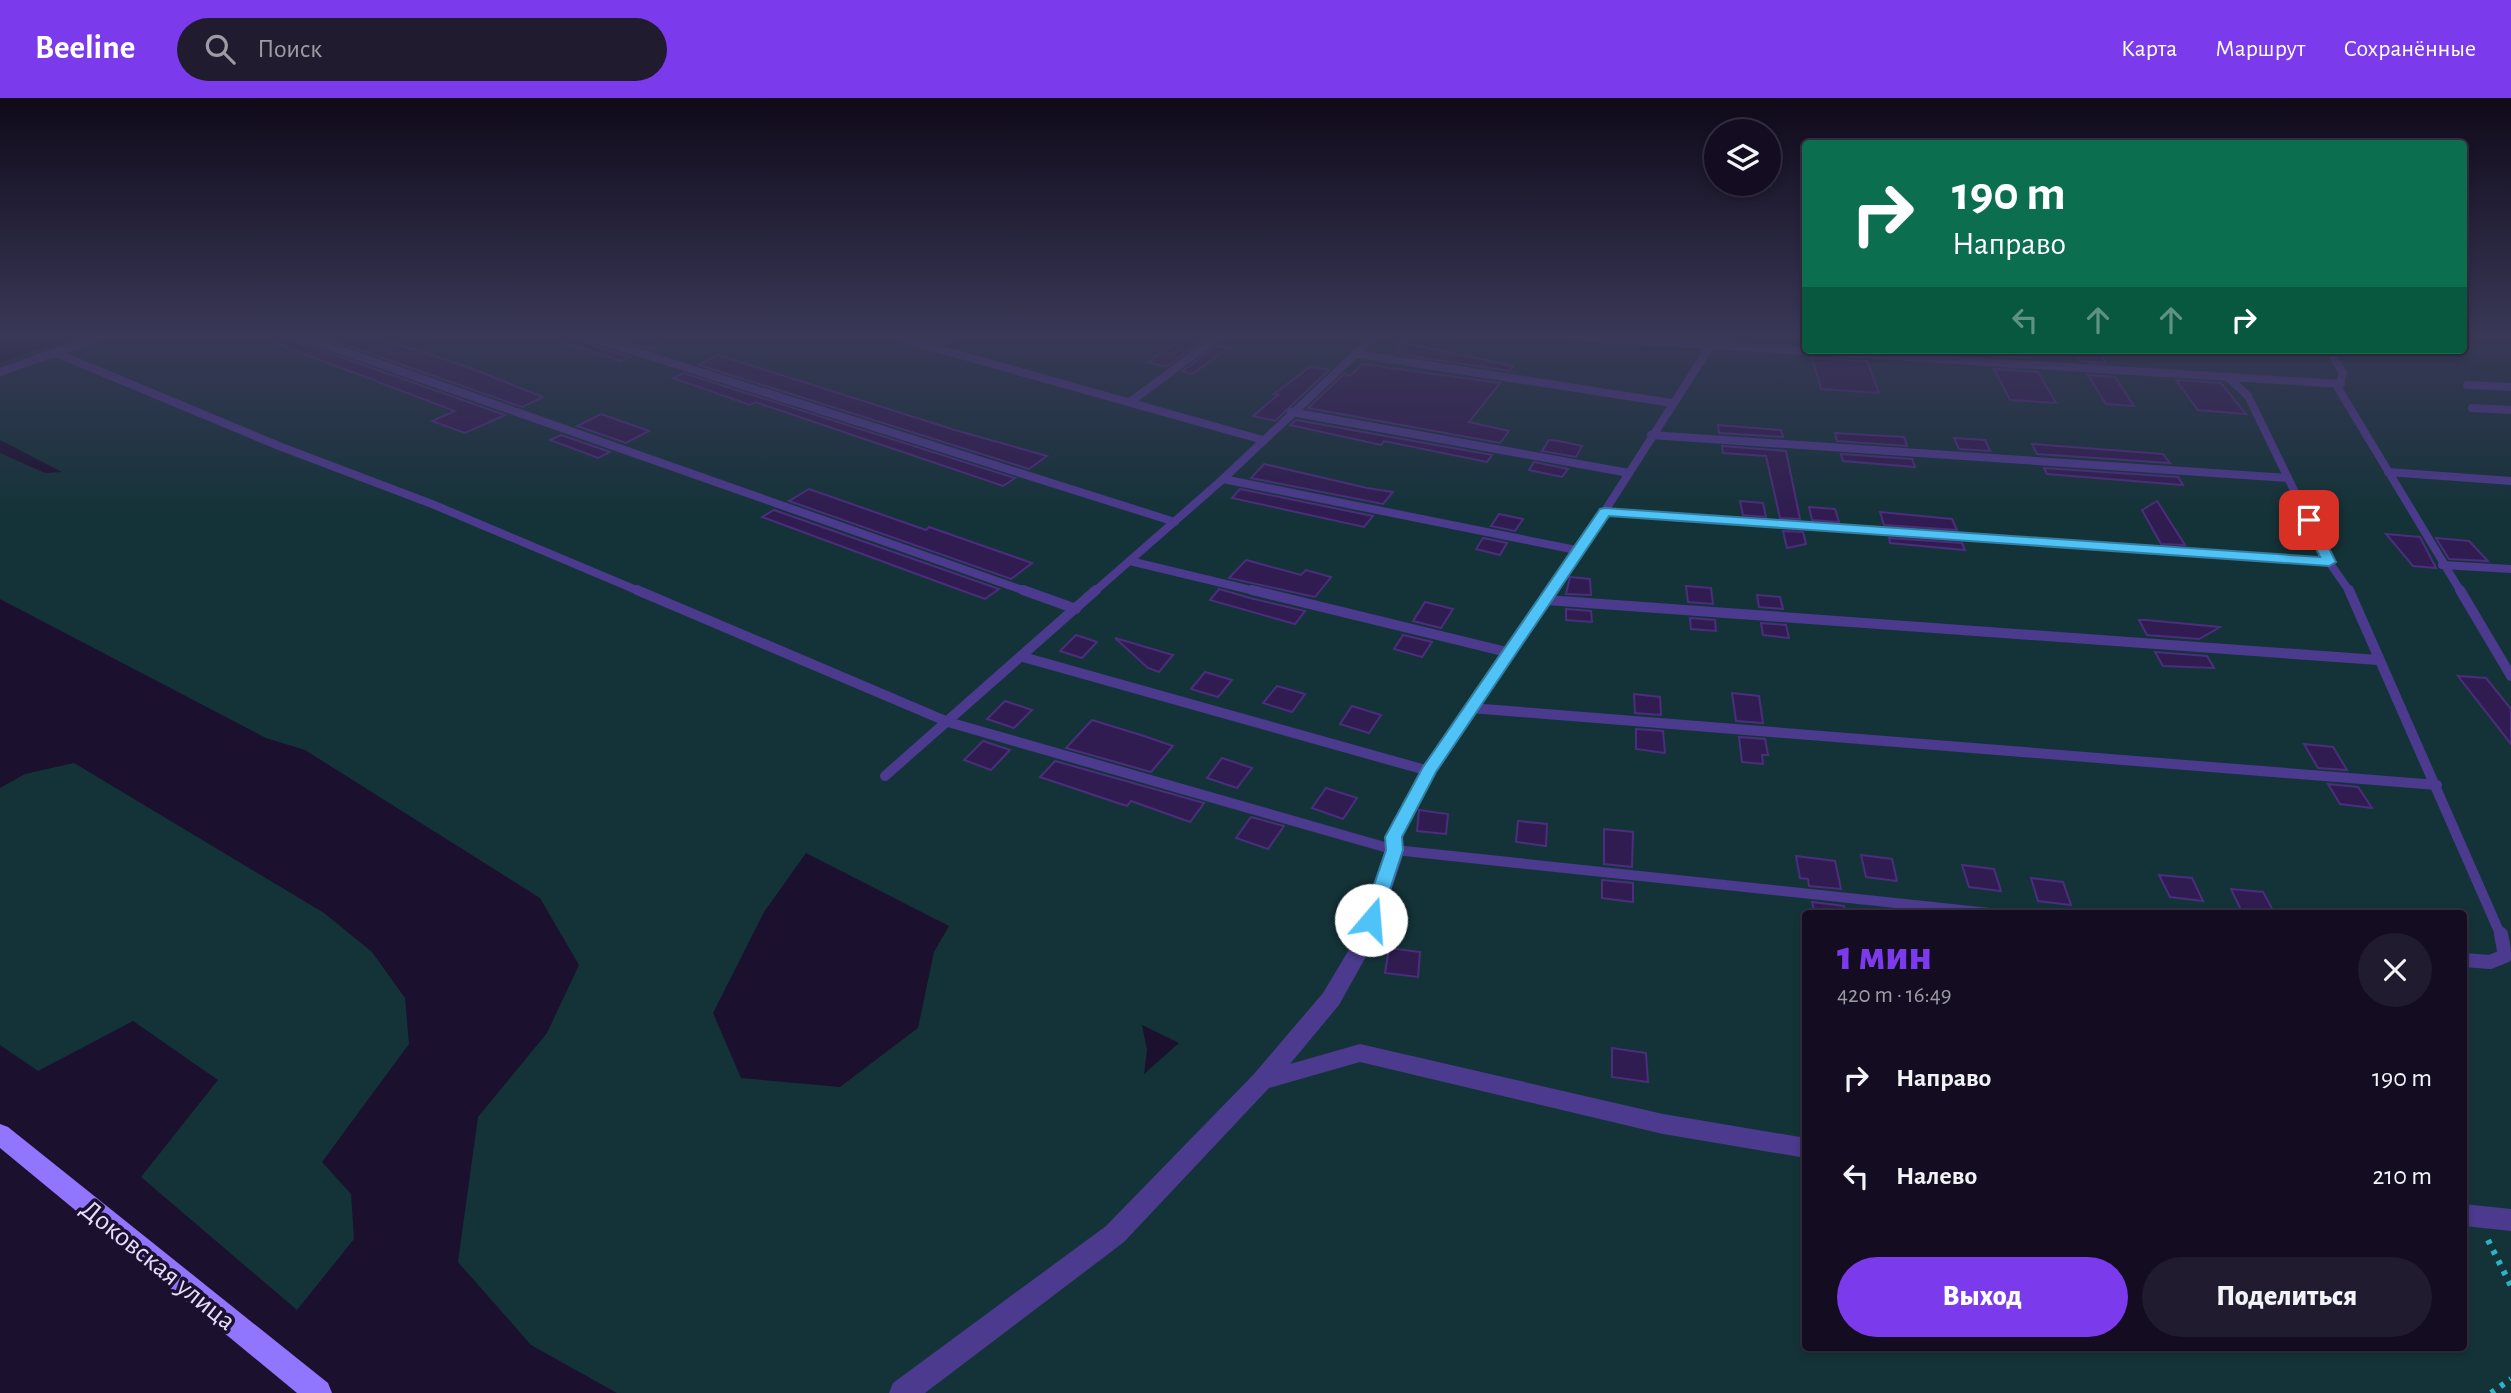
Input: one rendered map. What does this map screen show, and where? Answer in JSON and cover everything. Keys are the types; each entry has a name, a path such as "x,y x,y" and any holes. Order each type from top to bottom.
{"main road":[{"name":"Доковская улица","path":"0,1134 303,1388"}],"street":[{"path":"903,1393 1115,1234 1262,1081 1331,999 1363,944 1395,850"},
{"path":"1262,1081 1360,1053 1664,1124 1802,1147"},
{"path":"2470,1215 2511,1220"}],"lane":[{"path":"161,394 278,446 432,504 948,722 1395,850 1960,910"},
{"path":"467,394 1076,609"},
{"path":"771,394 1175,522"},
{"path":"1103,394 1263,440"},
{"path":"1130,402 1140,394"},
{"path":"885,776 1223,479 1311,394"},
{"path":"1617,394 1672,403"},
{"path":"1395,850 1393,837 1429,771 1581,551 1678,394"},
{"path":"2246,394 2329,562 2345,581 2502,937 2505,956 2490,962 2467,960"},
{"path":"2342,394 2442,565 2507,663 2511,676"},
{"path":"2472,408 2511,410"},
{"path":"1291,412 1629,473"},
{"path":"1651,435 2288,478"},
{"path":"2388,472 2511,481"},
{"path":"1223,479 1581,551"},
{"path":"1605,512 2329,562"},
{"path":"1130,561 1511,653"},
{"path":"2442,565 2511,569"},
{"path":"1546,600 2378,660"},
{"path":"1023,657 1429,771"},
{"path":"1471,708 2437,785"}],"path":[{"path":"2470,1215 2511,1286"},
{"path":"2491,1393 2511,1379"}],"green space":[{"path":"0,394 2511,394 2511,1393 617,1393 531,1345 458,1262 478,1117 547,1033 579,965 540,898 305,750 266,738 0,599 0,453 45,473 62,472 0,440","holes":["806,853 949,926 934,952 918,1028 840,1087 741,1078 713,1013 764,912","1142,1025 1179,1043 1144,1074 1147,1050"]},
{"path":"74,763 324,913 372,952 405,998 409,1044 322,1162 351,1194 354,1239 297,1310 141,1177 218,1080 133,1021 38,1071 0,1045 0,788 25,774"}],"building":[{"path":"411,394 447,394 505,415 465,433 432,421 455,411"},
{"path":"486,394 537,394 543,397 522,407"},
{"path":"720,394 751,394 1015,478 1003,486 755,402 750,405"},
{"path":"792,394 843,394 1047,456 1029,469"},
{"path":"1276,394 1303,394 1275,421 1253,416 1278,395"},
{"path":"1322,394 1491,394 1469,422 1509,431 1500,443 1308,408"},
{"path":"2007,394 2051,394 2056,403 2010,400"},
{"path":"2100,394 2126,394 2134,406 2106,404"},
{"path":"2187,394 2230,394 2246,414 2198,410"},
{"path":"601,414 649,431 626,443 577,426"},
{"path":"1296,420 1492,455 1487,462 1384,441 1381,445 1290,425"},
{"path":"1718,425 1781,430 1783,437 1719,433"},
{"path":"1835,433 1904,437 1907,446 1837,441"},
{"path":"561,435 610,452 598,458 550,440"},
{"path":"1954,438 1985,440 1990,451 1959,449"},
{"path":"1549,440 1582,446 1576,457 1542,451"},
{"path":"2032,444 2163,454 2170,463 2037,454"},
{"path":"1722,446 1786,451 1800,519 1780,518 1766,456 1723,453"},
{"path":"1841,454 1912,459 1915,467 1843,461"},
{"path":"1534,462 1568,469 1562,477 1529,470"},
{"path":"1264,464 1393,492 1383,504 1251,478"},
{"path":"2044,468 2178,477 2183,485 2047,474"},
{"path":"809,489 1032,563 1011,579 789,501"},
{"path":"1240,489 1373,516 1364,527 1232,498"},
{"path":"1740,501 1763,503 1766,517 1743,515"},
{"path":"2157,501 2185,545 2161,544 2142,510"},
{"path":"1809,507 1835,509 1839,522 1812,520"},
{"path":"774,510 999,589 985,599 762,517"},
{"path":"1880,512 1952,519 1957,530 1884,525"},
{"path":"1499,514 1523,519 1515,531 1491,526"},
{"path":"1783,531 1803,532 1806,544 1787,548"},
{"path":"2386,534 2420,537 2436,568 2413,566"},
{"path":"1483,538 1507,543 1500,555 1476,549"},
{"path":"1889,538 1962,543 1965,550 1890,543"},
{"path":"2436,538 2469,541 2488,561 2449,559"},
{"path":"1246,560 1301,575 1306,570 1331,577 1315,597 1229,578"},
{"path":"1570,577 1590,579 1591,595 1566,594"},
{"path":"1686,586 1711,588 1713,604 1688,602"},
{"path":"1219,589 1305,611 1295,624 1210,600"},
{"path":"1757,595 1780,597 1783,609 1759,607"},
{"path":"1425,602 1453,609 1441,628 1413,621"},
{"path":"1566,609 1591,611 1592,622 1566,620"},
{"path":"1690,618 1715,620 1716,631 1691,629"},
{"path":"2139,620 2220,627 2199,639 2147,635"},
{"path":"1761,623 1786,625 1789,638 1763,635"},
{"path":"1076,635 1097,642 1082,658 1060,651"},
{"path":"1403,635 1432,642 1422,657 1394,649"},
{"path":"1115,638 1173,655 1159,672 1148,668"},
{"path":"2155,652 2207,656 2214,668 2163,666"},
{"path":"1205,672 1232,680 1218,697 1191,689"},
{"path":"2458,676 2486,678 2511,709 2511,744"},
{"path":"1277,686 1305,694 1292,712 1263,703"},
{"path":"1732,693 1759,696 1763,723 1736,721"},
{"path":"1634,694 1660,697 1661,715 1635,713"},
{"path":"1005,701 1032,710 1014,728 987,719"},
{"path":"1352,706 1381,715 1369,733 1340,724"},
{"path":"1092,720 1173,746 1151,772 1066,748"},
{"path":"1636,729 1663,731 1665,753 1636,749"},
{"path":"1739,737 1765,739 1768,755 1762,755 1763,764 1742,762"},
{"path":"983,741 1010,750 991,770 964,760"},
{"path":"2304,744 2333,747 2347,770 2318,768"},
{"path":"1222,758 1252,768 1237,788 1207,778"},
{"path":"1055,761 1204,803 1190,822 1131,801 1127,806 1040,777"},
{"path":"2328,784 2358,787 2372,808 2340,804"},
{"path":"1326,788 1357,798 1343,819 1312,808"},
{"path":"1419,810 1448,814 1446,834 1417,831"},
{"path":"1251,817 1284,826 1268,849 1236,838"},
{"path":"1518,821 1547,824 1546,846 1516,842"},
{"path":"1604,829 1633,832 1632,867 1604,864"},
{"path":"1861,855 1892,859 1897,881 1866,877"},
{"path":"1796,856 1835,861 1841,889 1809,886 1808,879 1800,878"},
{"path":"1962,865 1994,869 2001,891 1969,887"},
{"path":"2159,875 2192,878 2203,901 2170,897"},
{"path":"2031,878 2063,882 2071,905 2038,901"},
{"path":"1602,880 1633,883 1633,902 1602,898"},
{"path":"2231,889 2263,892 2273,910 2241,910"},
{"path":"1812,902 1844,906 1845,910 1814,910"},
{"path":"1389,948 1420,952 1418,977 1385,973"},
{"path":"1612,1048 1646,1053 1648,1082 1612,1077"}],"route":[{"path":"1371,920 1395,850 1393,837 1429,771 1605,512 2329,562 2309,520"}]}
